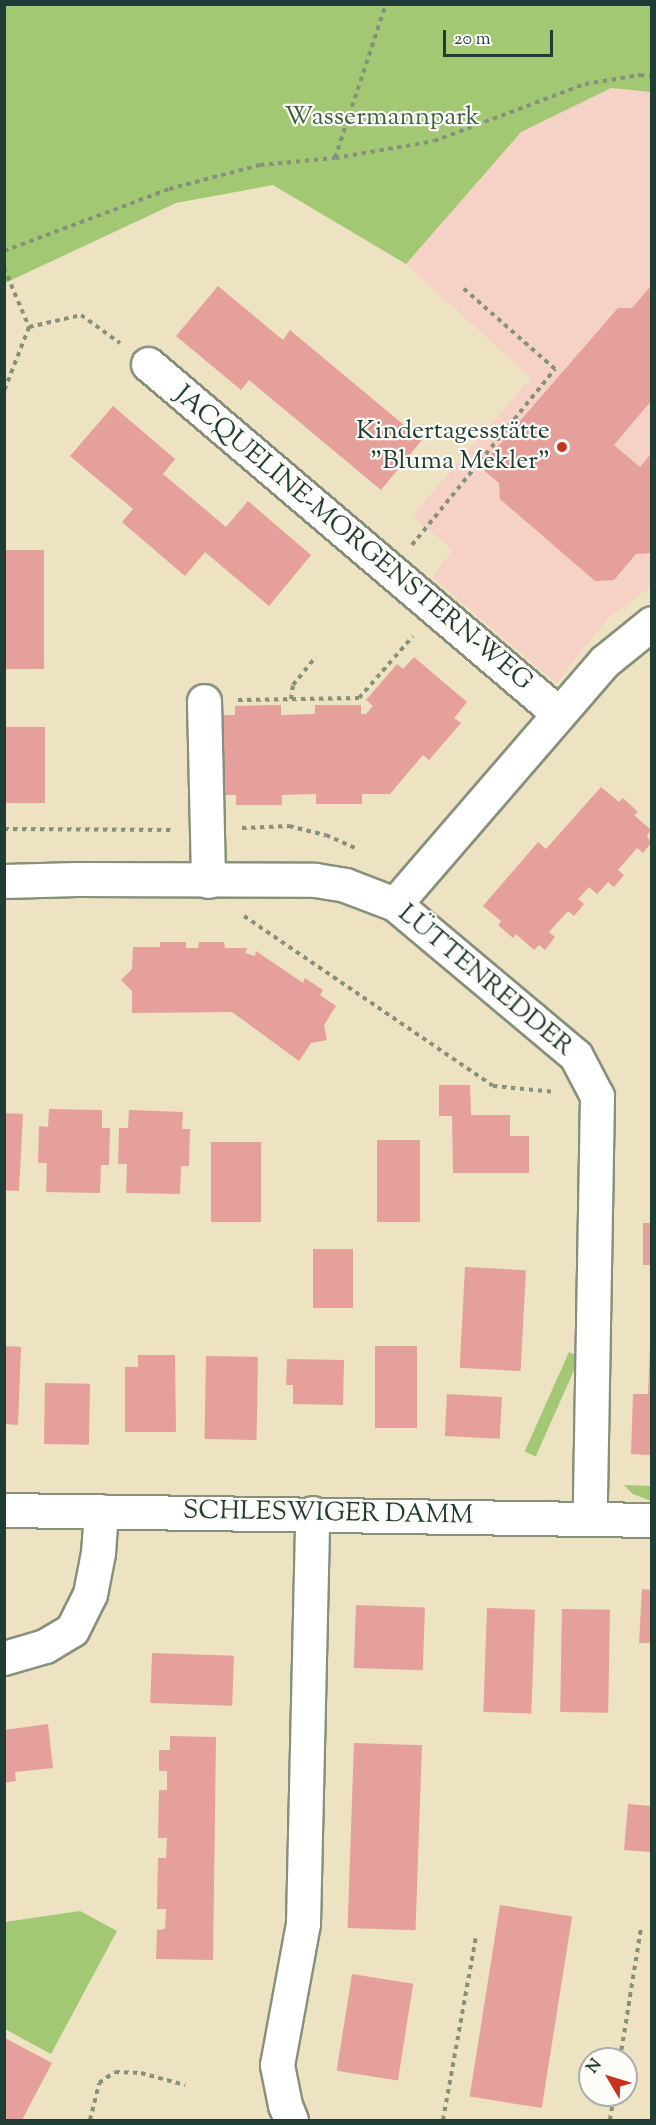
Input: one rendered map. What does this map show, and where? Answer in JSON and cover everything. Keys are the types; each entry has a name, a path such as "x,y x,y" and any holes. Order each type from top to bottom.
{"street":[{"name":"JACQUELINE-MORGENSTERN-WEG","path":"148,364 558,713"},
{"path":"395,904 605,661 651,623"},
{"path":"204,701 218,880"},
{"name":"LÜTTENREDDER","path":"4,881 315,880 345,885 395,904 576,1056 597,1096 590,1518"},
{"name":"SCHLESWIGER DAMM","path":"4,1510 651,1520"},
{"path":"4,1659 45,1646 72,1630 90,1594 98,1553 101,1511"},
{"path":"291,2121 285,2105 277,2064 303,1923 312,1514"}],"path":[{"path":"335,158 386,4"},
{"path":"4,251 169,189 260,165 335,158 434,141 585,84 640,75 651,77"},
{"path":"4,268 29,327 4,391"},
{"path":"391,571 555,369 462,287"},
{"path":"29,327 81,315 148,364"},
{"path":"204,701 359,698 436,609"},
{"path":"291,699 293,684 316,657"},
{"path":"218,880 242,915 493,1086 597,1096"},
{"path":"622,2047 641,1928"},
{"path":"443,2121 476,1937"},
{"path":"90,2121 99,2083 115,2072 141,2073 185,2085"}],"shaded area":[{"name":"Kindertagesstätte \"Bluma Mekler\"","path":"611,88 651,92 651,587 609,617 556,683 432,577 453,550 412,516 531,378 406,264 521,132"}],"green space":[{"name":"Wassermannpark","path":"4,5 651,5 651,92 611,88 521,132 406,264 273,185 176,203 5,283"},
{"path":"569,1352 580,1357 536,1456 525,1452"},
{"path":"624,1485 651,1486 651,1501 633,1494"},
{"path":"80,1911 117,1931 51,2054 5,2029 5,1922"}],"building":[{"path":"218,286 283,340 290,330 422,440 381,490 249,380 241,390 176,336"},
{"path":"651,286 651,401 614,445 640,467 651,454 651,553 636,554 614,580 595,581 500,499 499,483 480,467 618,308 632,308"},
{"path":"113,406 175,459 163,474 226,527 248,501 311,555 269,606 205,552 185,576 122,522 133,509 70,456"},
{"path":"4,550 44,550 44,669 4,669"},
{"path":"414,657 467,702 454,718 461,723 429,760 423,755 390,794 362,794 362,804 316,804 316,794 282,795 282,805 236,805 236,795 220,795 219,715 235,715 235,706 281,705 281,715 315,714 315,705 361,705 361,714 366,714 373,706 366,700 397,664 403,669"},
{"path":"5,727 45,727 45,803 5,803"},
{"path":"601,787 619,802 623,798 638,812 634,815 651,830 647,836 651,843 643,853 637,848 618,870 624,875 614,887 608,882 597,894 589,887 578,899 584,904 574,916 568,911 549,932 555,937 545,950 539,945 534,950 516,934 513,938 498,925 501,921 483,906 538,842 546,849"},
{"path":"160,942 186,942 186,948 198,948 199,942 224,942 225,948 247,948 245,953 255,956 256,951 303,983 305,978 323,990 320,995 336,1006 324,1025 327,1040 311,1043 299,1061 232,1012 132,1013 132,991 121,980 132,969 133,947 160,947"},
{"path":"439,1085 470,1085 471,1115 510,1115 510,1136 529,1136 529,1173 453,1173 452,1116 439,1116"},
{"path":"49,1109 102,1110 102,1128 110,1128 109,1165 101,1165 100,1193 46,1192 47,1163 38,1163 39,1126 48,1127"},
{"path":"129,1110 183,1112 182,1129 190,1129 189,1166 181,1166 180,1194 126,1193 127,1164 118,1164 119,1128 128,1128"},
{"path":"4,1113 23,1114 19,1191 4,1190"},
{"path":"377,1140 420,1140 420,1222 377,1222"},
{"path":"211,1142 261,1142 261,1222 211,1222"},
{"path":"643,1223 651,1223 651,1265 643,1265"},
{"path":"313,1249 353,1249 353,1308 313,1308"},
{"path":"465,1267 526,1270 521,1371 460,1368"},
{"path":"5,1346 21,1347 18,1425 5,1424"},
{"path":"375,1346 417,1346 417,1428 375,1428"},
{"path":"650,1346 651,1455 631,1454 633,1394 648,1394"},
{"path":"138,1355 175,1355 176,1432 125,1432 125,1367 138,1367"},
{"path":"206,1356 258,1357 257,1440 205,1439"},
{"path":"287,1359 344,1360 343,1405 293,1404 293,1385 286,1385"},
{"path":"45,1383 90,1384 89,1445 44,1444"},
{"path":"447,1394 502,1397 500,1439 445,1436"},
{"path":"642,1589 651,1590 651,1643 639,1643"},
{"path":"356,1605 425,1607 423,1670 354,1668"},
{"path":"487,1608 535,1610 531,1714 483,1712"},
{"path":"562,1609 610,1610 608,1713 560,1712"},
{"path":"152,1653 234,1656 232,1706 150,1703"},
{"path":"48,1724 53,1768 15,1772 16,1781 4,1783 4,1730"},
{"path":"170,1736 216,1737 213,1960 156,1959 157,1930 165,1929 166,1909 157,1909 158,1858 166,1858 167,1838 158,1838 159,1790 167,1790 167,1771 159,1771 159,1750 170,1750"},
{"path":"354,1743 422,1745 416,1930 348,1928"},
{"path":"628,1804 651,1806 651,1852 624,1850"},
{"path":"500,1905 572,1916 542,2108 470,2097"},
{"path":"352,1974 413,1984 398,2080 337,2071"},
{"path":"5,2038 52,2063 22,2120 5,2120"}],"place":[{"name":"Kindertagesstätte \"Bluma Mekler\"","path":"562,447"}]}
